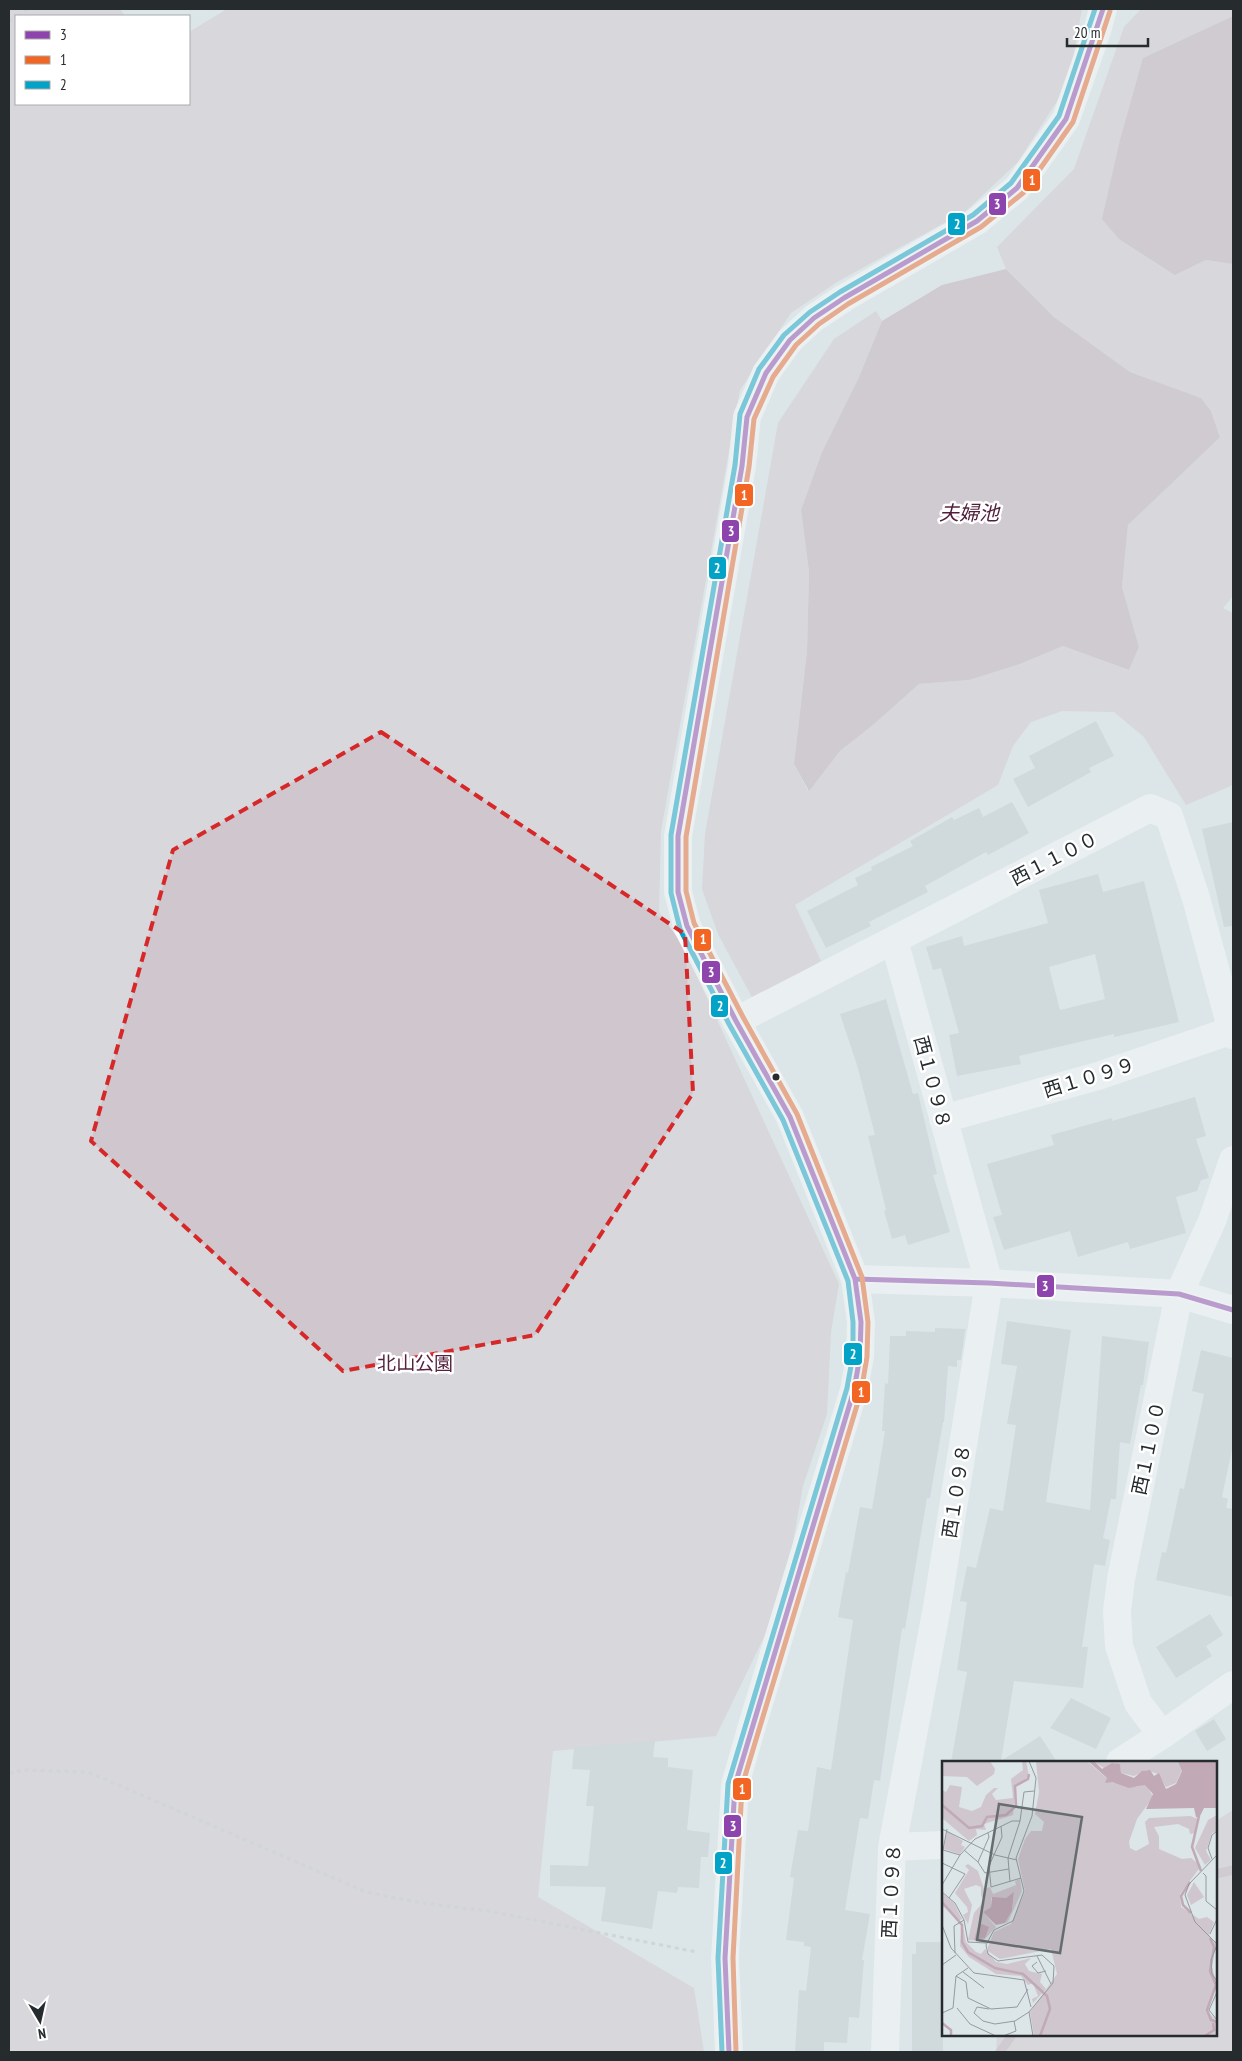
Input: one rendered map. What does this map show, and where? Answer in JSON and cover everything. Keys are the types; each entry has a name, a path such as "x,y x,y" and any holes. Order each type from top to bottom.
{"street":[{"path":"729,2052 725,1958 735,1785 854,1390 860,1356 861,1322 855,1279 790,1117 736,1021 687,926 678,892 678,836 742,466 747,417 766,373 790,340 814,318 844,298 977,220 1017,188 1066,119 1103,9"},
{"name":"西１１００","path":"736,1021 1150,808 1169,816 1196,898 1233,1032"},
{"name":"西１０９８","path":"885,2052 892,1847 938,1607 989,1283 894,940"},
{"name":"西１０９９","path":"943,1120 1098,1076 1233,1032"},
{"name":"西１１００","path":"1162,1735 1138,1703 1119,1646 1117,1611 1121,1578 1179,1294 1212,1221 1233,1160"},
{"path":"855,1279 989,1283 1179,1294 1233,1310"},
{"path":"1122,1761 1233,1685"},
{"path":"892,1847 942,1845"}],"path":[{"path":"9,1773 23,1770 88,1772 366,1892 422,1903 488,1911 725,1958"}],"highlighted area":[{"path":"381,732 685,934 693,1093 535,1335 343,1371 91,1141 173,850"}],"green space":[{"name":"北山公園","path":"9,9 120,9 124,15 15,15 15,105 190,105 190,31 227,9 1082,9 1068,84 1018,162 966,211 837,282 791,313 740,390 661,831 659,912 682,944 839,1284 831,1332 827,1414 803,1486 783,1598 716,1736 553,1751 538,1897 694,1988 704,2052 9,2052"},
{"path":"1141,9 1233,9 1233,16 1143,58 1175,275 1206,260 1233,264 1233,596 1223,608 1233,613 1233,785 1186,805 1144,737 1114,712 1062,711 1031,722 1013,746 998,785 795,905 821,961 754,1001 718,934 702,889 705,834 778,423 834,339 876,311 882,321 859,377 822,452 801,510 809,572 807,651 794,764 808,791 840,751 873,725 919,684 969,680 1020,664 1063,646 1129,670 1139,647 1122,587 1128,525 1220,436 1211,411 1201,398 1130,372 1054,317 1006,269 997,247 1074,169 1124,27"},
{"path":"1233,1810 1233,2052 996,2052 997,2036 1217,2036 1217,1820"}],"water":[{"path":"1233,16 1233,264 1206,260 1175,275 1119,239 1102,219 1120,140 1143,58"},
{"name":"夫婦池","path":"1006,269 1054,317 1130,372 1201,398 1211,411 1220,437 1128,525 1122,587 1139,647 1129,670 1063,646 1020,664 969,680 919,684 873,725 840,751 809,791 794,764 807,651 809,572 801,510 822,452 859,377 882,321 942,285"}],"building":[{"path":"1096,721 1114,756 1089,768 1091,772 1028,807 1013,779 1035,768 1029,756"},
{"path":"1012,802 1029,833 988,855 986,852 925,886 928,892 869,922 871,926 826,948 807,911 858,885 855,878 872,870 871,867 913,846 910,841 952,817 954,820 979,808 983,817"},
{"path":"1233,822 1233,926 1224,927 1202,829"},
{"path":"1098,874 1103,892 1144,881 1179,1022 1114,1037 1114,1034 1019,1056 1021,1064 957,1076 949,1035 959,1033 941,968 933,970 926,947 962,936 964,946 1048,923 1039,890","holes":["1095,954 1105,999 1060,1010 1049,967"]},
{"path":"886,999 913,1094 918,1093 937,1174 933,1175 950,1232 908,1245 905,1235 892,1239 868,1136 875,1135 857,1065 840,1014"},
{"path":"1195,1097 1206,1136 1196,1139 1209,1178 1201,1180 1197,1191 1176,1197 1186,1233 1130,1249 1128,1242 1078,1257 1070,1231 1004,1250 993,1217 1002,1215 987,1164 1054,1145 1051,1135 1112,1118 1112,1121"},
{"path":"1007,1321 1071,1330 1046,1502 1090,1510 1102,1336 1149,1342 1143,1385 1141,1385 1130,1444 1120,1442 1116,1499 1111,1499 1103,1538 1110,1540 1105,1566 1094,1564 1082,1647 1088,1647 1083,1688 1014,1681 1001,1761 951,1761 967,1672 957,1670 967,1602 960,1601 967,1566 976,1568 990,1508 1003,1511 1016,1425 1007,1424 1017,1366 1001,1364"},
{"path":"935,1328 966,1329 961,1360 957,1360 957,1367 948,1366 944,1422 930,1498 927,1498 905,1629 902,1628 880,1781 874,1780 868,1819 860,1818 845,1910 870,1914 862,1960 864,1960 859,2018 849,2017 847,2043 824,2042 824,2052 795,2052 799,1990 806,1991 811,1947 804,1946 804,1942 786,1940 794,1878 790,1877 798,1830 808,1831 817,1767 831,1770 853,1620 838,1617 860,1507 872,1509 885,1431 882,1431 885,1383 888,1384 890,1336 906,1336 906,1331 935,1332"},
{"path":"1201,1350 1233,1358 1233,1445 1222,1497 1228,1499 1226,1508 1233,1509 1233,1597 1156,1580 1162,1552 1166,1553 1180,1488 1184,1489 1204,1394 1192,1391"},
{"path":"1210,1614 1223,1635 1206,1646 1212,1656 1176,1678 1156,1647"},
{"path":"1071,1698 1111,1718 1096,1749 1050,1728"},
{"path":"1214,1719 1226,1739 1207,1751 1195,1731"},
{"path":"1040,1736 1056,1761 1001,1761"},
{"path":"655,1741 653,1757 668,1758 668,1767 693,1770 687,1830 710,1833 708,1857 701,1857 699,1888 678,1887 677,1893 658,1891 652,1929 601,1921 606,1887 550,1886 550,1865 588,1866 594,1806 586,1806 590,1770 572,1769 574,1747"},
{"path":"916,1942 942,1942 943,2052 912,2052 912,1954 916,1954"}],"waterway":[{"path":"1217,1874 1233,1870"},
{"path":"1000,2052 1011,2036"}],"transit line":[{"name":"2","path":"722,2052 718,1958 728,1784 847,1388 853,1355 853,1322 848,1281 783,1120 729,1024 680,929 671,893 671,835 735,465 740,414 759,369 784,335 810,312 840,292 973,215 1011,183 1059,116 1095,9"},
{"name":"3","path":"729,2052 725,1958 735,1785 854,1390 860,1356 861,1322 855,1279 790,1117 736,1021 687,926 678,892 678,836 742,466 747,417 766,373 790,340 814,318 844,298 977,221 1017,188 1066,119 1103,9"},
{"name":"1","path":"736,2052 733,1958 742,1786 861,1392 867,1357 868,1322 862,1277 797,1114 694,923 686,891 686,837 749,467 754,419 773,377 796,345 819,324 848,304 981,227 1023,193 1073,122 1110,11"},
{"name":"3","path":"855,1279 989,1283 1179,1294 1233,1310"}]}
